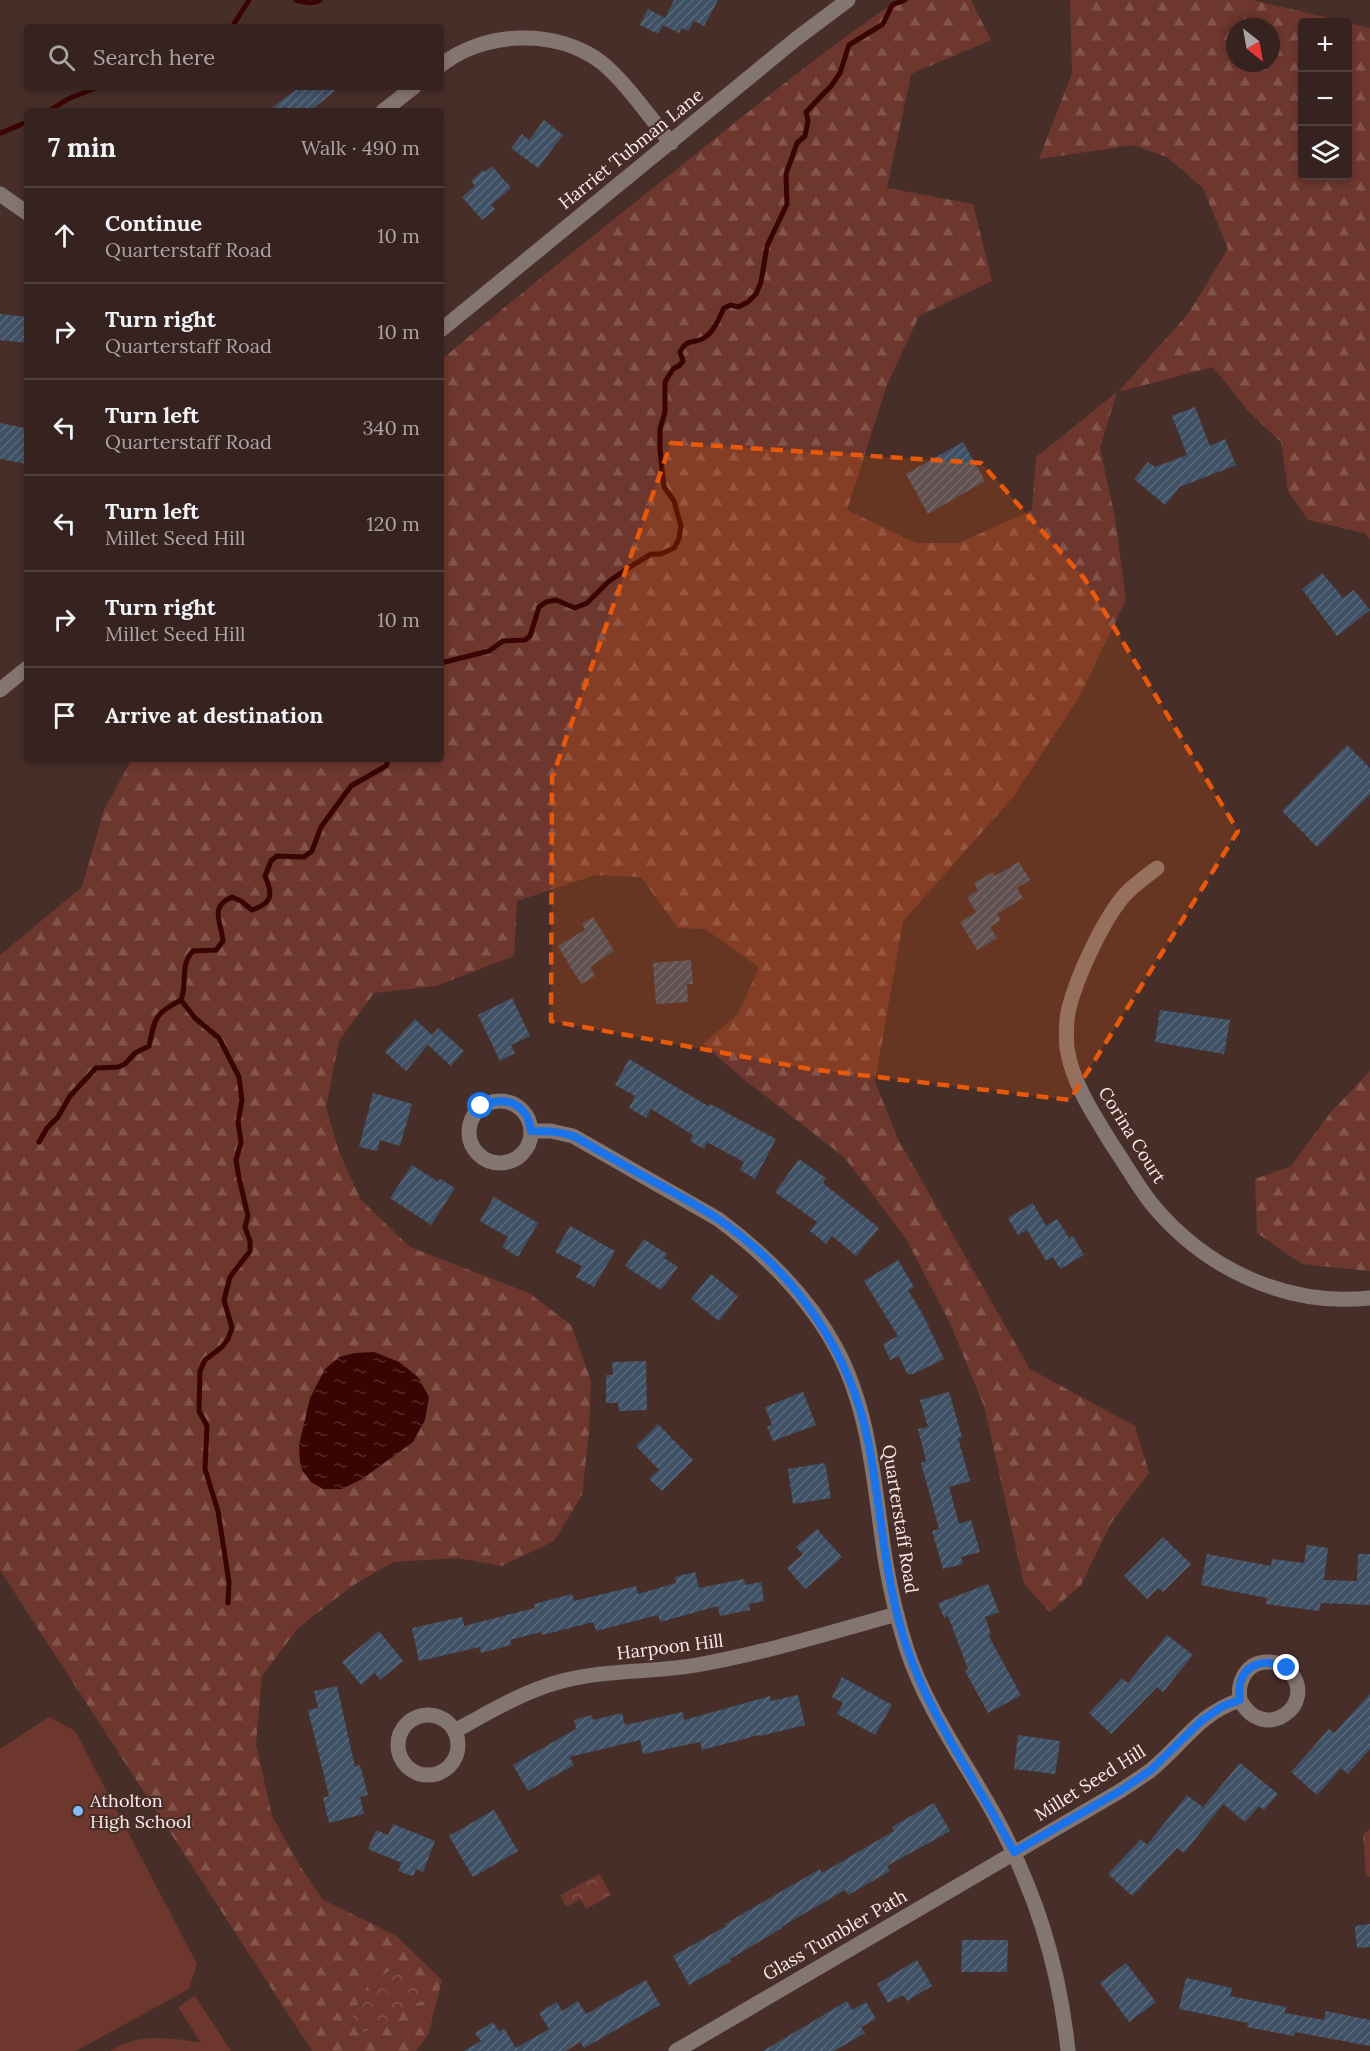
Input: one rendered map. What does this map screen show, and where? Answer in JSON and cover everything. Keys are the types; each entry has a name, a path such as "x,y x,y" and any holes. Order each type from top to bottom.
{"street":[{"name":"Harriet Tubman Lane","path":"444,328 796,39 848,0"},
{"path":"444,63 469,48 492,41 541,38 566,44 585,52 618,79 671,143"},
{"path":"387,108 410,90"},
{"path":"0,194 24,211"},
{"path":"0,690 24,670"},
{"name":"Corina Court","path":"1156,868 1123,897 1107,919 1069,1008 1066,1031 1067,1049 1081,1090 1102,1128 1150,1201 1172,1226 1212,1260 1264,1285 1292,1293 1322,1299 1370,1298"},
{"path":"492,1101 508,1101 517,1105 530,1122 531,1131 527,1148 520,1156 509,1162 497,1164 479,1156 472,1148 468,1136 472,1116 481,1106 492,1101"},
{"name":"Quarterstaff Road","path":"531,1131 551,1131 573,1136 718,1219 765,1258 786,1279 811,1310 835,1347 859,1404 868,1441 886,1566 908,1652 938,1717 994,1813 1033,1895 1051,1952 1065,2020 1068,2051"},
{"name":"Harpoon Hill","path":"455,1731 500,1706 563,1681 699,1665 739,1657 897,1614"},
{"name":"Millet Seed Hill","path":"1014,1852 1120,1791 1151,1770 1201,1721 1223,1706 1240,1700"},
{"name":"Glass Tumbler Path","path":"676,2051 1014,1852"}],"highlighted area":[{"path":"671,443 981,463 1084,578 1238,831 1070,1100 810,1069 551,1021 552,778"}],"green space":[{"path":"898,0 971,0 991,40 911,74 887,188 973,204 992,281 919,316 887,385 847,510 916,543 959,543 1032,510 1036,457 1117,392 1100,448 1115,518 1126,600 1078,699 1013,797 903,921 875,1082 899,1141 1030,1369 1135,1426 1149,1473 1111,1523 1081,1585 1050,1612 1024,1584 984,1406 950,1323 906,1239 845,1158 741,1077 703,1044 738,1014 759,967 705,929 678,928 641,877 595,875 517,901 514,956 436,986 374,993 339,1041 326,1107 339,1152 361,1200 410,1247 529,1293 571,1325 591,1381 589,1432 582,1495 554,1541 502,1566 458,1558 393,1562 352,1586 298,1628 262,1676 256,1744 272,1816 300,1866 323,1900 395,1935 442,1980 428,2035 416,2051 312,2051 0,1570 0,955 82,887 104,810 130,762 444,762 444,358 768,97"},
{"path":"1070,0 1252,0 1330,18 1298,18 1298,180 1352,180 1352,24 1370,28 1370,539 1364,533 1308,520 1288,491 1281,442 1249,412 1213,367 1118,392 1188,314 1228,249 1203,188 1167,157 1133,145 1039,159 1072,73"},
{"path":"1370,1071 1370,1271 1302,1264 1257,1233 1255,1179 1291,1166 1331,1112"},
{"path":"49,1717 75,1731 197,1964 189,1989 76,2051 0,2051 0,1749"},
{"path":"1370,1829 1370,1877 1366,1876 1363,1834"},
{"path":"600,1874 611,1895 586,1909 580,1899 566,1907 560,1895"},
{"path":"402,1964 423,2000 361,2034 347,2010 373,1996 366,1984"},
{"path":"195,1996 231,2051 110,2051 120,2045 142,2039 166,2038 201,2043 178,2007"}],"water":[{"path":"374,1352 399,1362 418,1377 429,1397 425,1420 413,1442 362,1479 342,1489 323,1489 311,1482 300,1463 299,1445 310,1398 325,1369 339,1357"}],"building":[{"path":"674,0 718,0 704,26 694,21 688,31 682,28 679,33 663,25 658,34 640,25 648,9 665,18"},
{"path":"295,90 336,90 314,108 272,108"},
{"path":"544,120 563,135 538,168 511,148 522,134 529,140"},
{"path":"492,166 511,188 491,205 495,209 482,220 462,197 475,186 471,181 483,170 485,172"},
{"path":"0,314 24,317 24,343 0,340"},
{"path":"1195,407 1210,446 1225,439 1236,465 1180,487 1165,505 1134,479 1148,462 1155,467 1187,455 1172,416"},
{"path":"0,423 24,428 24,463 0,459"},
{"path":"963,442 985,481 928,514 906,474"},
{"path":"1322,573 1343,598 1354,590 1370,610 1337,636 1302,589"},
{"path":"1347,745 1370,768 1370,794 1317,847 1282,811"},
{"path":"1019,862 1030,880 1017,888 1023,898 997,914 1001,920 990,927 997,938 977,950 960,922 976,912 967,897 978,891 974,883 993,872 995,876"},
{"path":"593,917 614,951 590,967 595,976 581,984 558,946 585,930 582,924"},
{"path":"691,960 693,984 687,984 688,1002 656,1004 653,963"},
{"path":"512,998 530,1036 511,1045 515,1053 500,1061 478,1015"},
{"path":"1160,1010 1230,1020 1224,1054 1155,1042"},
{"path":"415,1019 432,1035 438,1028 464,1051 451,1066 428,1045 406,1071 385,1052"},
{"path":"629,1059 708,1106 710,1104 776,1139 755,1179 740,1170 744,1162 707,1142 704,1149 690,1141 693,1135 651,1109 646,1118 629,1108 635,1096 615,1085"},
{"path":"373,1093 412,1104 400,1146 380,1140 377,1151 359,1147"},
{"path":"799,1159 826,1178 823,1183 879,1228 856,1256 832,1236 826,1244 810,1231 817,1222 775,1192"},
{"path":"412,1165 438,1182 440,1179 455,1188 431,1225 390,1198"},
{"path":"494,1197 538,1223 518,1257 502,1247 508,1237 480,1221"},
{"path":"1033,1203 1046,1226 1057,1219 1069,1238 1073,1236 1084,1255 1060,1269 1053,1257 1046,1261 1027,1230 1018,1235 1008,1218"},
{"path":"570,1226 615,1251 594,1287 576,1277 582,1266 555,1252"},
{"path":"644,1239 667,1254 664,1258 678,1267 661,1290 625,1266"},
{"path":"898,1260 914,1287 908,1290 944,1359 913,1374 907,1374 899,1356 890,1360 883,1344 898,1336 864,1281"},
{"path":"711,1274 738,1296 719,1321 691,1299"},
{"path":"646,1361 647,1410 619,1411 618,1403 606,1403 606,1375 613,1375 612,1362"},
{"path":"803,1392 816,1425 773,1441 767,1427 772,1425 765,1407"},
{"path":"949,1392 962,1437 958,1438 970,1481 949,1487 959,1524 971,1520 980,1552 961,1557 963,1564 943,1569 932,1531 939,1529 921,1463 926,1461 918,1429 928,1427 920,1400"},
{"path":"658,1424 693,1460 662,1491 649,1479 659,1470 636,1446"},
{"path":"825,1463 831,1498 793,1504 788,1469"},
{"path":"817,1529 842,1557 805,1589 787,1568 803,1554 796,1547"},
{"path":"1163,1537 1191,1564 1163,1592 1158,1588 1147,1599 1124,1576"},
{"path":"1307,1545 1328,1548 1324,1580 1357,1581 1358,1554 1370,1554 1370,1605 1321,1603 1319,1611 1266,1604 1267,1598 1201,1585 1207,1554 1271,1566 1272,1559 1304,1563"},
{"path":"695,1572 699,1588 744,1579 745,1585 761,1582 764,1601 749,1604 750,1610 720,1616 718,1606 660,1622 658,1615 596,1631 593,1622 542,1635 541,1632 510,1640 511,1645 481,1653 480,1647 419,1661 412,1628 462,1617 464,1626 535,1608 534,1604 572,1594 574,1601 636,1586 638,1594 676,1583 675,1577"},
{"path":"988,1584 999,1612 985,1617 991,1634 988,1635 1021,1695 988,1713 965,1671 968,1669 948,1616 944,1618 938,1603"},
{"path":"379,1631 403,1661 380,1680 375,1673 361,1685 342,1662"},
{"path":"1167,1635 1193,1655 1163,1692 1157,1687 1111,1734 1089,1713 1122,1678 1128,1683"},
{"path":"842,1677 892,1705 875,1735 837,1714 843,1703 832,1697"},
{"path":"337,1686 355,1767 360,1765 368,1795 360,1797 364,1814 329,1823 323,1798 329,1796 308,1710 318,1708 314,1691"},
{"path":"1370,1694 1370,1749 1348,1774 1341,1768 1317,1795 1291,1772 1329,1729 1334,1733"},
{"path":"798,1695 805,1725 702,1750 700,1742 643,1754 640,1740 569,1757 574,1765 528,1791 513,1765 576,1729 574,1720 592,1715 593,1720 622,1713 625,1725 683,1712 684,1720 770,1696 771,1701"},
{"path":"1018,1735 1060,1741 1055,1774 1014,1769"},
{"path":"1240,1763 1278,1794 1264,1810 1259,1806 1245,1822 1223,1804 1184,1853 1177,1848 1132,1896 1108,1874 1141,1839 1147,1845 1187,1795 1203,1807"},
{"path":"934,1803 950,1831 887,1866 890,1871 848,1895 845,1890 689,1985 673,1956 820,1869 822,1873 894,1831 892,1827"},
{"path":"494,1810 518,1851 473,1877 449,1836"},
{"path":"393,1824 435,1841 423,1872 416,1869 413,1876 398,1871 402,1863 368,1849 376,1830 388,1835"},
{"path":"1370,1924 1370,1947 1357,1948 1355,1926"},
{"path":"962,1940 1008,1940 1007,1972 961,1972"},
{"path":"917,1960 932,1986 907,2001 903,1995 888,2003 877,1984"},
{"path":"1126,1963 1156,2002 1129,2022 1100,1983"},
{"path":"1186,1978 1232,1988 1230,1996 1286,2007 1285,2013 1324,2020 1326,2011 1370,2020 1370,2046 1295,2032 1294,2036 1247,2027 1248,2023 1179,2009"},
{"path":"646,1980 660,2005 584,2048 580,2042 566,2051 464,2051 481,2041 475,2033 493,2022 499,2032 504,2028 516,2048 549,2029 539,2013 557,2002 562,2011 578,2001 586,2014"},
{"path":"847,2001 852,2010 866,2002 876,2019 861,2027 865,2033 834,2051 763,2051"}],"waterway":[{"path":"234,24 249,0"},
{"path":"296,0 311,3 320,0"},
{"path":"444,662 489,651 503,641 525,640 530,636 539,607 546,602 556,600 575,608 587,603 608,582 630,567 651,554 661,554 674,548 679,539 681,526 674,501 664,487 660,449 660,429 665,412 665,382 673,369 683,361 680,352 686,344 708,335 724,308 731,305 738,307 748,302 756,294 761,282 767,246 787,204 786,174 797,143 805,136 808,121 806,112 840,73 849,45 883,24 892,5 905,0"},
{"path":"54,108 68,99 90,90"},
{"path":"1,133 24,123"},
{"path":"39,1142 70,1096 96,1068 118,1067 125,1064 135,1053 149,1046 157,1018 165,1009 181,1000 186,962 193,951 216,950 223,941 218,915 221,905 232,897 252,910 264,904 270,893 265,876 271,861 277,856 304,857 312,851 321,827 351,786 386,766 388,762"},
{"path":"181,1000 195,1018 219,1038 239,1077 242,1100 238,1122 241,1142 236,1160 248,1216 245,1227 250,1241 250,1251 230,1277 224,1300 232,1328 228,1339 222,1347 205,1360 200,1371 199,1411 207,1426 205,1469 218,1511 229,1582 228,1603"}],"place":[{"name":"Atholton High School","path":"78,1811"}],"route":[{"path":"481,1106 492,1101 508,1101 517,1105 530,1122 531,1131 551,1131 573,1136 718,1219 765,1258 786,1279 811,1310 835,1347 859,1404 868,1441 886,1566 908,1652 938,1717 1014,1852 1120,1791 1151,1770 1201,1721 1223,1706 1240,1700 1241,1679 1245,1672 1255,1665 1267,1662 1287,1668"}]}
